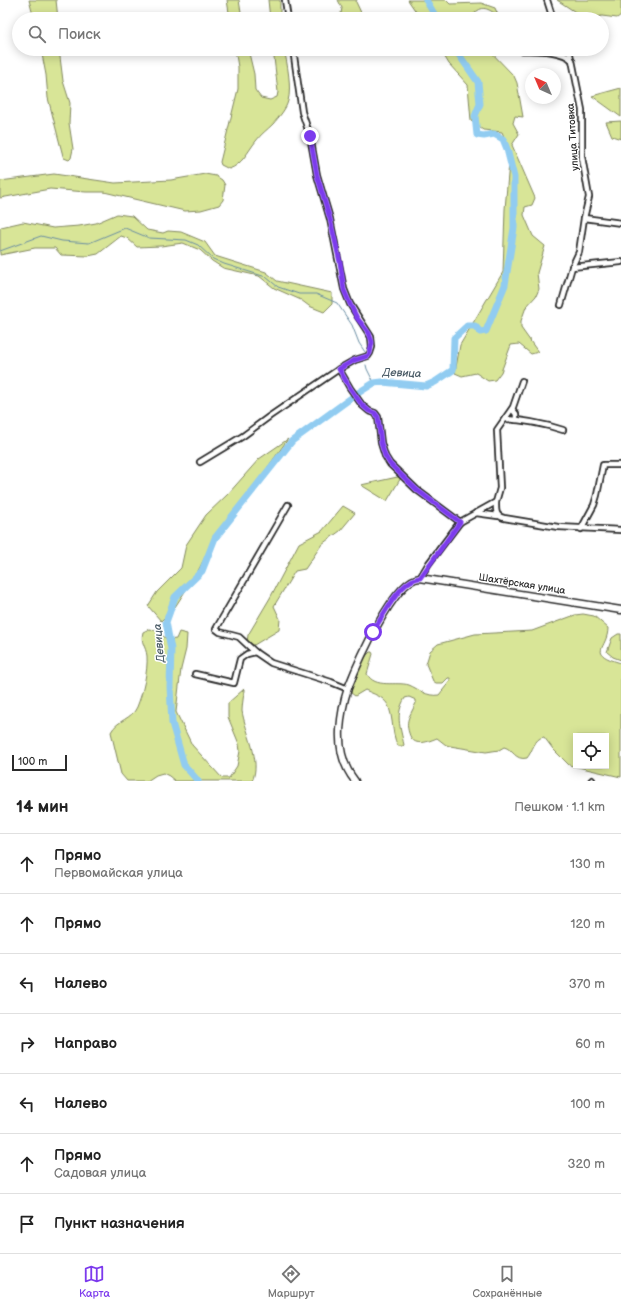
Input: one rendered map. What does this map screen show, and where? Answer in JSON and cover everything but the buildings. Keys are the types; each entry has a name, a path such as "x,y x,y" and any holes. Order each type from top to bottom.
{"street":[{"path":"285,0 287,12"},
{"path":"547,0 551,12"},
{"path":"200,462 243,436 339,369 355,360 368,356 372,347 371,337 357,318 344,290 340,262 330,219 317,175 310,136 302,112 294,56"},
{"path":"565,56 572,60"},
{"name":"улица Титовка","path":"561,305 572,266 579,252 589,197 582,157 582,110 571,56"},
{"path":"584,218 621,223"},
{"path":"572,266 621,262"},
{"path":"339,369 362,405 369,411 375,413 378,417 381,443 385,456 390,464 417,490 460,522"},
{"path":"498,516 496,511 496,502 500,488 497,430 512,409 522,382"},
{"path":"512,409 516,414 516,420"},
{"path":"505,419 544,424 563,430"},
{"path":"581,529 594,505 603,465 621,465"},
{"path":"355,781 346,768 343,760 340,742 341,721 348,688 368,642 385,612 406,583 412,579 420,578 460,522 496,502"},
{"path":"288,505 216,629 220,632 239,637 255,652 271,663 348,688"},
{"path":"476,513 558,527 621,530"},
{"name":"Шахтёрская улица","path":"420,578 621,610"},
{"path":"195,674 234,683 240,659 255,652"}],"green space":[{"path":"29,0 56,0 57,12 32,12"},
{"path":"227,0 239,0 241,12 229,12"},
{"path":"268,0 280,0 280,12 269,12"},
{"path":"338,0 357,0 356,2 361,12 341,12 342,8"},
{"path":"408,0 446,0 450,4 481,3 495,8 497,12 482,9 476,12 416,12"},
{"path":"557,0 621,0 621,15 617,18 609,17 609,12 575,12"},
{"path":"42,56 60,56 63,81 70,103 69,123 73,149 69,160 63,156 48,98"},
{"path":"236,56 250,56 254,74 255,90 261,98 270,100 277,97 278,92 274,56 285,56 288,68 289,96 287,104 280,116 262,134 241,161 229,169 221,165 220,162 238,89 238,67"},
{"path":"444,56 495,56 514,76 517,83 523,117 515,116 513,123 519,134 512,145 535,198 532,205 525,207 524,215 533,236 545,246 537,273 539,289 536,296 526,307 521,321 521,328 538,352 531,354 519,344 511,345 501,372 495,380 488,381 476,373 462,376 455,373 460,345 503,272 505,209 510,151 502,132 483,130 471,121 468,85 449,64"},
{"path":"621,88 621,117 592,96"},
{"path":"621,121 621,139 612,136 606,122"},
{"path":"54,174 115,183 171,180 205,174 216,176 222,180 225,185 223,200 219,205 201,210 185,211 104,192 50,189 0,198 0,181"},
{"path":"117,214 132,216 147,230 163,233 168,231 181,232 205,242 215,256 266,272 277,281 332,293 332,304 324,312 309,306 301,300 274,288 259,276 223,268 212,261 200,250 183,243 137,247 127,238 121,236 98,254 88,256 61,255 55,248 35,248 0,255 1,227 23,222 53,228 79,226 96,223"},
{"path":"288,439 209,549 197,573 175,607 161,621 148,606 157,592 181,568 186,545 206,515 228,494 259,459"},
{"path":"402,476 387,501 361,485"},
{"path":"343,506 355,513 340,531 322,544 305,569 295,571 274,606 280,619 279,630 254,645 247,642 248,635 270,598 299,543 322,531"},
{"path":"583,614 594,616 608,628 601,650 602,653 604,656 621,663 621,777 586,769 609,769 609,733 573,733 573,766 569,765 553,749 544,737 536,742 527,758 520,758 504,747 499,750 486,752 446,745 437,738 421,743 414,741 409,733 408,719 416,700 409,697 405,698 400,710 399,721 404,745 398,746 387,703 377,695 365,690 355,696 351,693 358,671 370,652 373,654 367,674 371,679 386,684 409,685 426,694 439,695 450,681 450,678 443,683 436,683 433,681 426,664 430,651 438,644 475,634 532,631 575,615"},
{"path":"149,629 156,630 168,640 176,639 179,632 187,634 176,712 192,745 222,778 229,778 237,766 240,751 239,744 228,717 228,703 244,689 242,711 252,746 255,764 255,773 252,781 175,781 163,773 156,775 147,781 127,781 121,774 111,732 117,725 132,714 137,707 145,682 147,668 147,656 142,636 143,632"},
{"path":"618,634 621,634 621,660 613,657 607,652 612,638"}],"waterway":[{"name":"Девица","path":"426,0 433,12"},
{"name":"Девица","path":"198,781 184,765 172,723 170,687 171,649 166,622 175,597 202,571 215,538 292,441 374,383 382,382 426,386 453,370 454,338 467,326 475,326 480,332 486,331 505,285 514,228 514,177 503,139 494,134 484,136 477,135 475,116 480,104 478,82 460,56"},
{"path":"0,251 41,236 62,241 89,243 125,228 149,238 186,240 198,245 213,259 266,277 278,287 299,294 316,294 337,303 352,325 359,343 365,352"},
{"path":"366,365 374,383"}],"route":[{"path":"310,136 317,175 330,219 340,262 344,290 357,318 369,333 372,342 372,347 368,356 355,360 339,369 362,405 369,411 375,413 378,417 381,443 385,456 390,464 417,490 460,522 429,563 420,578 412,579 406,583 395,596 373,632"}]}
